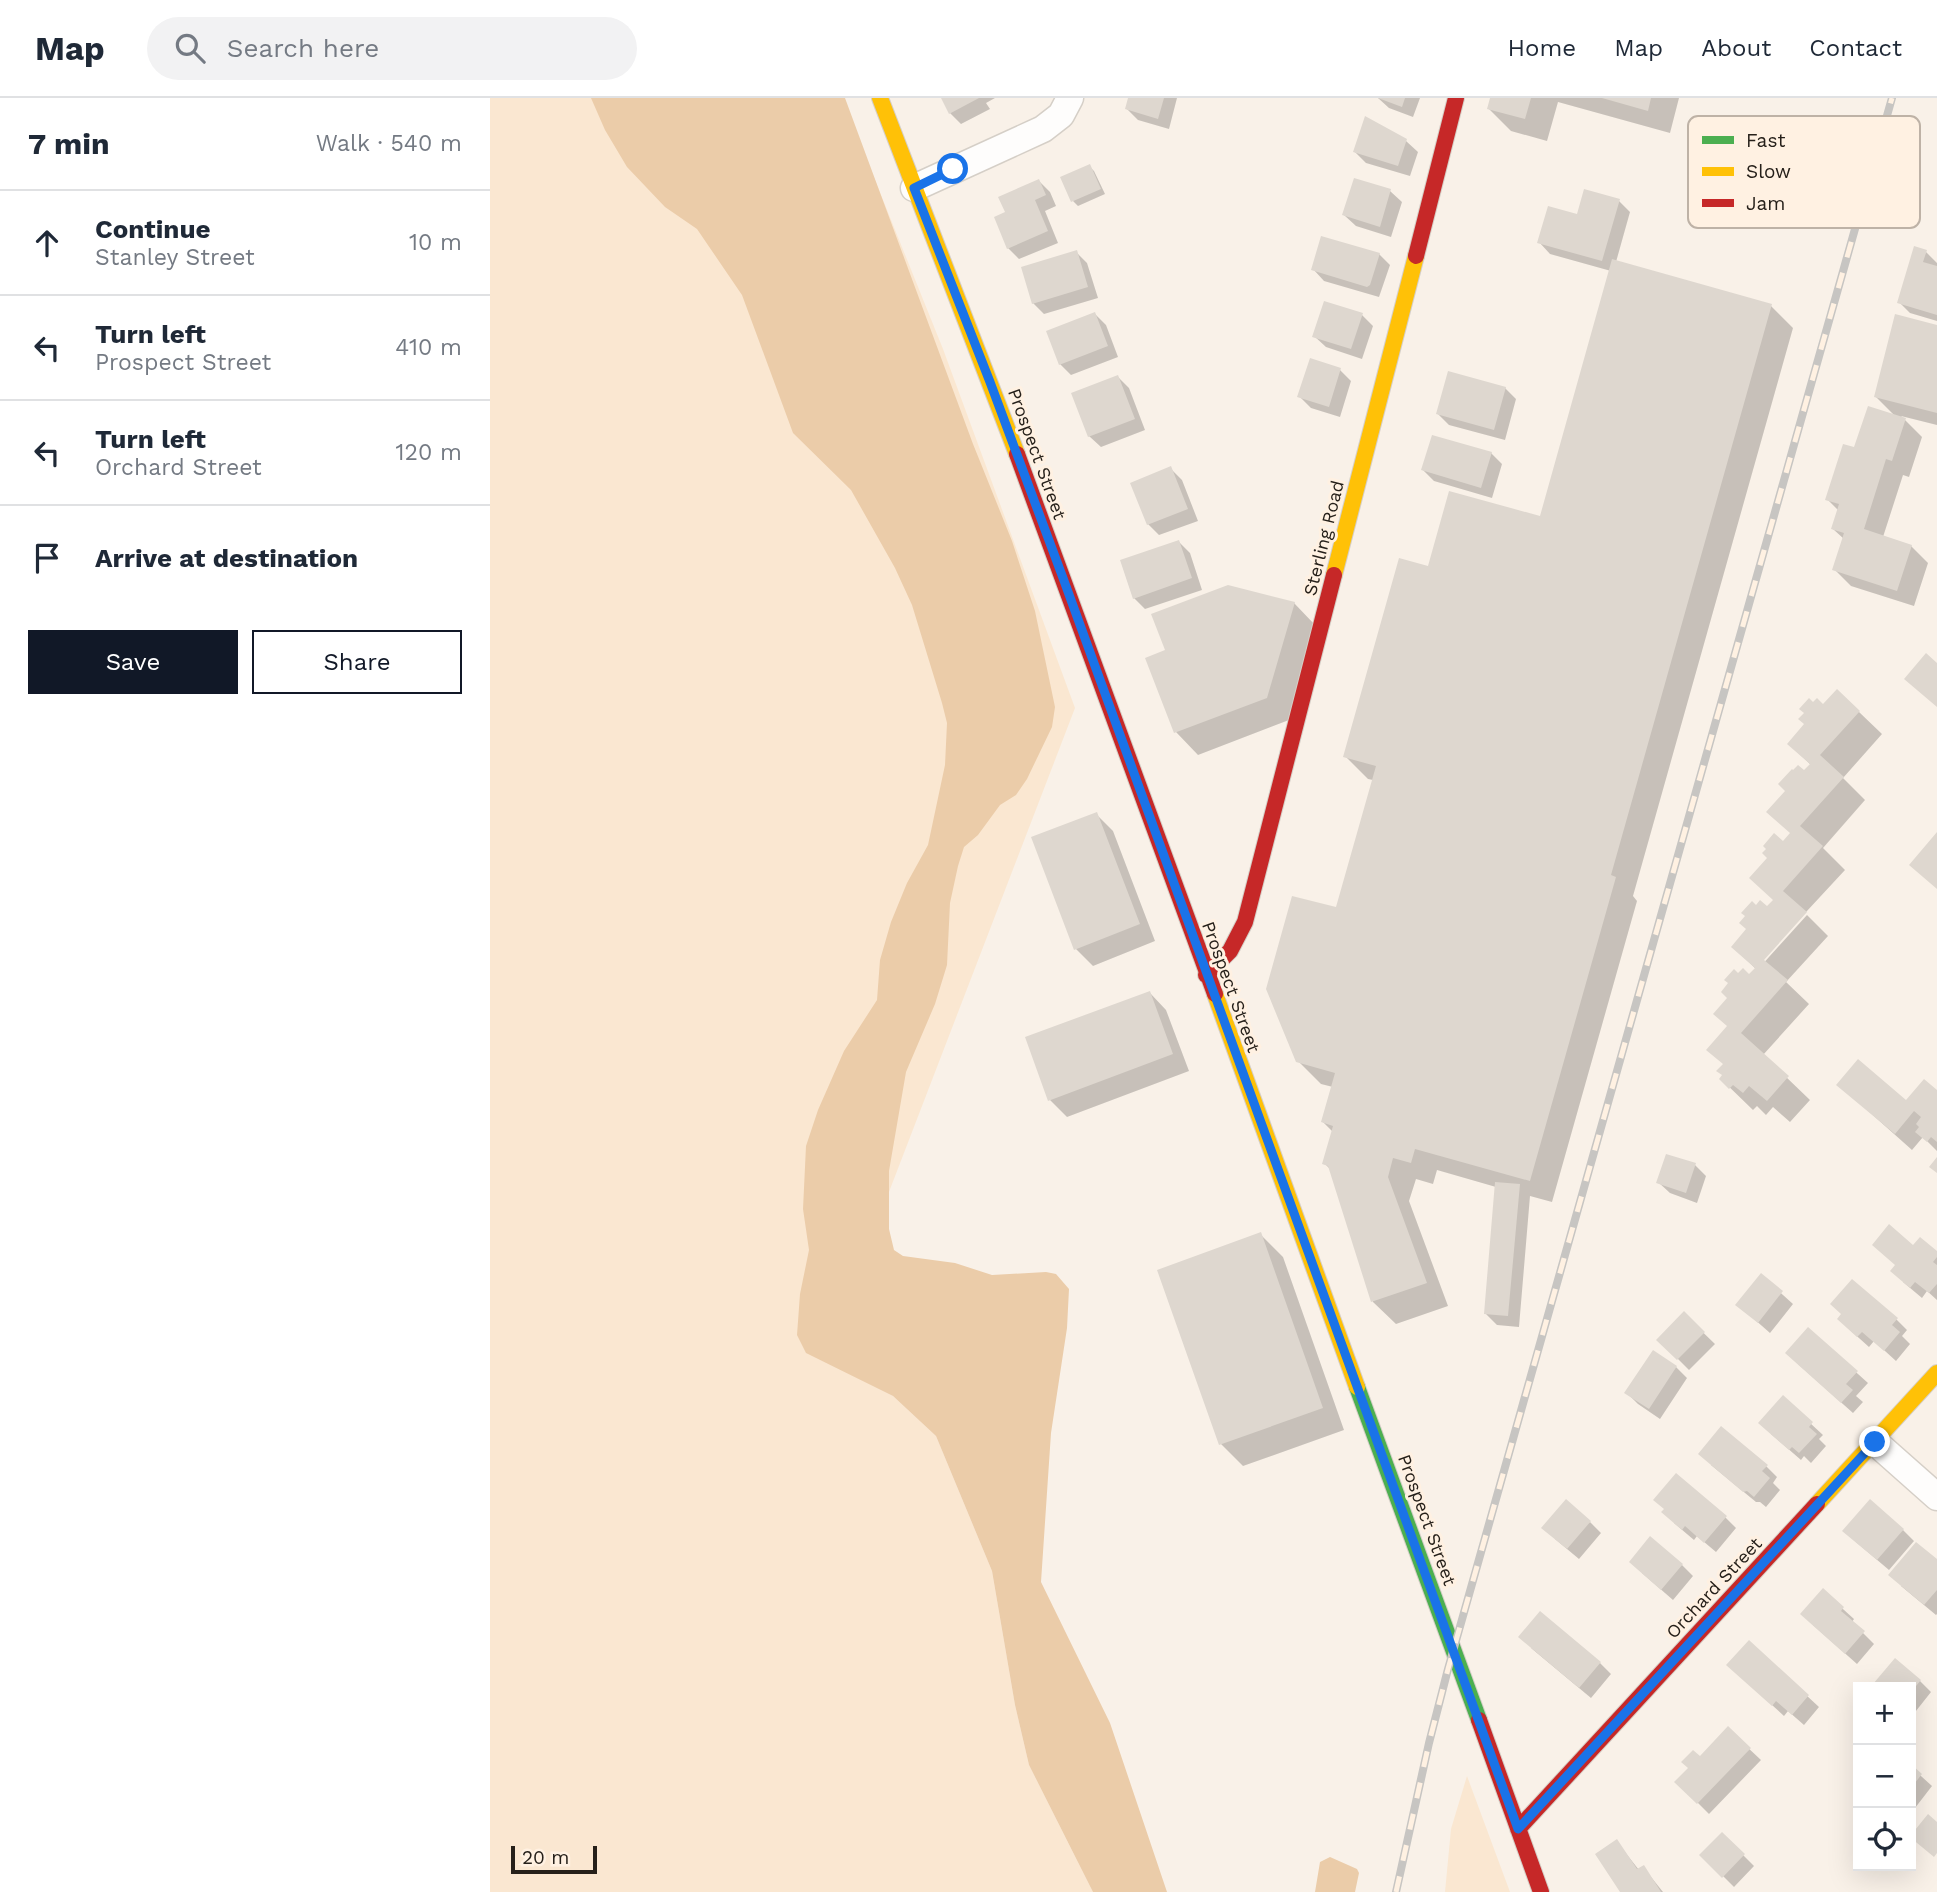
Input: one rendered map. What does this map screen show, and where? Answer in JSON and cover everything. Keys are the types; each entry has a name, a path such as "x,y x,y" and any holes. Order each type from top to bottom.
{"main road":[{"name":"Prospect Street","path":"880,98 1003,419 1541,1892"},
{"name":"Sterling Road","path":"1206,975 1230,951 1245,922 1456,98"},
{"name":"Orchard Street","path":"1518,1829 1937,1373"}],"street":[{"path":"914,188 1043,129 1061,115 1070,98"},
{"path":"1875,1442 1937,1497"}],"shaded area":[{"path":"490,98 842,98 943,349 1075,708 824,1361 893,1396 936,1436 992,1571 1015,1705 1029,1765 1093,1892 490,1892"},
{"path":"591,98 845,98 973,444 1012,541 1035,611 1055,707 1052,727 1027,779 1016,795 1000,805 978,835 964,847 950,903 947,965 935,1004 906,1072 889,1171 889,1229 894,1250 903,1256 955,1263 992,1275 1046,1272 1056,1274 1069,1289 1067,1328 1051,1433 1041,1582 1110,1723 1167,1892 1093,1892 1029,1765 1015,1705 992,1571 936,1436 893,1396 806,1353 797,1335 800,1294 809,1250 803,1209 806,1146 818,1110 844,1051 877,1000 880,960 891,922 907,883 928,845 945,765 947,723 912,605 895,568 851,490 793,433 742,295 697,229 665,207 627,167 605,130"},
{"path":"1467,1776 1510,1892 1445,1892 1451,1829"},
{"path":"1330,1857 1357,1869 1359,1873 1355,1892 1315,1892 1320,1862"}],"building":[{"path":"941,98 979,98 949,114"},
{"path":"1128,98 1164,98 1158,119 1125,109"},
{"path":"1378,98 1405,98 1402,107"},
{"path":"1490,98 1531,98 1525,119 1487,109"},
{"path":"1602,98 1651,98 1648,111"},
{"path":"1365,116 1407,139 1398,166 1353,152"},
{"path":"1090,164 1101,189 1071,202 1060,177"},
{"path":"1354,178 1391,189 1380,227 1342,215"},
{"path":"1039,179 1046,195 1035,200 1048,231 1007,249 994,217 1005,212 998,197"},
{"path":"1584,189 1620,199 1602,261 1537,243 1548,206 1577,214"},
{"path":"1321,236 1380,253 1370,285 1367,287 1311,270"},
{"path":"1914,246 1927,250 1923,262 1937,266 1937,315 1897,303"},
{"path":"1077,250 1088,287 1032,304 1021,267"},
{"path":"1612,259 1772,304 1611,875 1616,877 1530,1181 1415,1149 1411,1163 1393,1158 1388,1177 1427,1283 1371,1302 1328,1166 1322,1164 1333,1126 1321,1122 1335,1073 1296,1062 1266,989 1292,896 1336,907 1376,766 1343,757 1399,558 1428,566 1449,491 1540,516"},
{"path":"1324,301 1363,313 1351,349 1312,337"},
{"path":"1095,312 1108,346 1059,365 1046,331"},
{"path":"1895,314 1937,325 1937,413 1874,397"},
{"path":"1310,358 1341,368 1329,407 1297,397"},
{"path":"1448,371 1506,387 1494,430 1436,414"},
{"path":"1118,375 1135,419 1088,437 1071,393"},
{"path":"1868,406 1906,418 1892,461 1886,459 1864,529 1912,545 1897,591 1832,570 1844,533 1831,529 1839,504 1825,500 1843,444 1854,447"},
{"path":"1432,435 1492,452 1481,488 1421,470"},
{"path":"1171,466 1188,509 1147,525 1130,483"},
{"path":"1179,540 1192,578 1133,599 1120,560"},
{"path":"1228,585 1295,602 1267,698 1174,733 1145,658 1165,650 1151,614"},
{"path":"1926,653 1937,663 1937,707 1904,679"},
{"path":"1837,689 1860,711 1820,755 1844,777 1800,826 1823,846 1783,891 1807,912 1764,960 1788,980 1741,1033 1789,1076 1767,1101 1749,1086 1743,1093 1733,1085 1729,1089 1719,1079 1722,1075 1716,1071 1723,1064 1706,1050 1727,1026 1713,1014 1727,998 1721,992 1728,983 1724,980 1734,969 1738,973 1743,968 1749,974 1755,968 1731,947 1746,929 1739,923 1745,916 1741,913 1752,901 1756,905 1760,900 1767,906 1773,900 1749,878 1767,858 1762,853 1766,849 1763,846 1774,833 1783,841 1790,833 1766,812 1785,791 1778,784 1798,765 1804,770 1810,764 1787,744 1804,724 1798,719 1804,713 1799,709 1809,698 1813,702 1817,698 1823,704"},
{"path":"1097,812 1140,924 1074,950 1031,837"},
{"path":"1937,832 1937,889 1909,865"},
{"path":"1150,991 1173,1054 1048,1101 1025,1037"},
{"path":"1858,1059 1906,1100 1924,1079 1937,1090 1937,1142 1931,1137 1927,1142 1915,1132 1921,1117 1914,1111 1895,1134 1836,1085"},
{"path":"1666,1154 1696,1163 1686,1193 1656,1183"},
{"path":"1937,1157 1937,1173 1929,1167"},
{"path":"1495,1182 1520,1184 1508,1316 1484,1314"},
{"path":"1889,1224 1913,1245 1920,1237 1937,1251 1933,1262 1937,1265 1937,1284 1929,1293 1915,1282 1910,1288 1890,1271 1895,1265 1872,1245"},
{"path":"1261,1232 1323,1408 1219,1445 1157,1270"},
{"path":"1761,1273 1783,1291 1758,1323 1735,1305"},
{"path":"1852,1279 1898,1318 1892,1325 1900,1332 1884,1351 1862,1332 1857,1337 1837,1319 1841,1314 1830,1304"},
{"path":"1684,1311 1705,1332 1677,1360 1656,1340"},
{"path":"1808,1327 1858,1371 1846,1384 1853,1390 1841,1403 1785,1353"},
{"path":"1653,1350 1677,1366 1649,1409 1624,1393"},
{"path":"1783,1395 1813,1422 1809,1427 1817,1434 1799,1453 1792,1447 1789,1450 1758,1423"},
{"path":"1721,1426 1768,1465 1762,1471 1770,1478 1754,1497 1747,1491 1743,1492 1698,1454"},
{"path":"1676,1473 1727,1516 1704,1543 1685,1526 1682,1530 1661,1512 1664,1509 1653,1500"},
{"path":"1566,1499 1591,1521 1567,1549 1541,1528"},
{"path":"1870,1499 1904,1529 1877,1560 1842,1531"},
{"path":"1650,1536 1683,1564 1661,1590 1629,1562"},
{"path":"1916,1542 1937,1559 1937,1590 1924,1605 1888,1575"},
{"path":"1823,1588 1844,1607 1841,1611 1865,1631 1845,1654 1800,1614"},
{"path":"1540,1611 1601,1662 1579,1688 1518,1637"},
{"path":"1749,1640 1809,1695 1792,1715 1776,1701 1772,1706 1726,1665"},
{"path":"1895,1658 1921,1680 1916,1686 1916,1682 1875,1682"},
{"path":"1728,1726 1751,1748 1697,1804 1674,1782 1688,1768 1681,1762 1693,1750 1700,1756"},
{"path":"1916,1769 1922,1774 1916,1782"},
{"path":"1928,1814 1937,1822 1937,1853 1934,1857 1916,1842 1916,1829"},
{"path":"1722,1832 1745,1854 1722,1878 1699,1855"},
{"path":"1617,1839 1637,1869 1644,1865 1661,1892 1620,1892 1595,1854"}],"railway":[{"path":"1887,116 1892,98"},
{"path":"1396,1892 1448,1669 1855,228"}],"traffic: fast":[{"path":"1357,1387 1479,1720"}],"traffic: slow":[{"path":"880,98 1017,454"},
{"path":"1334,575 1416,256"},
{"path":"1215,994 1357,1387"},
{"path":"1817,1504 1937,1373"}],"traffic: jam":[{"path":"1416,256 1456,98"},
{"path":"1017,454 1215,994"},
{"path":"1206,975 1230,951 1245,922 1334,575"},
{"path":"1518,1829 1817,1504"},
{"path":"1479,1720 1541,1892"}],"route":[{"path":"953,169 914,188 1063,578 1518,1829 1875,1442"}]}
